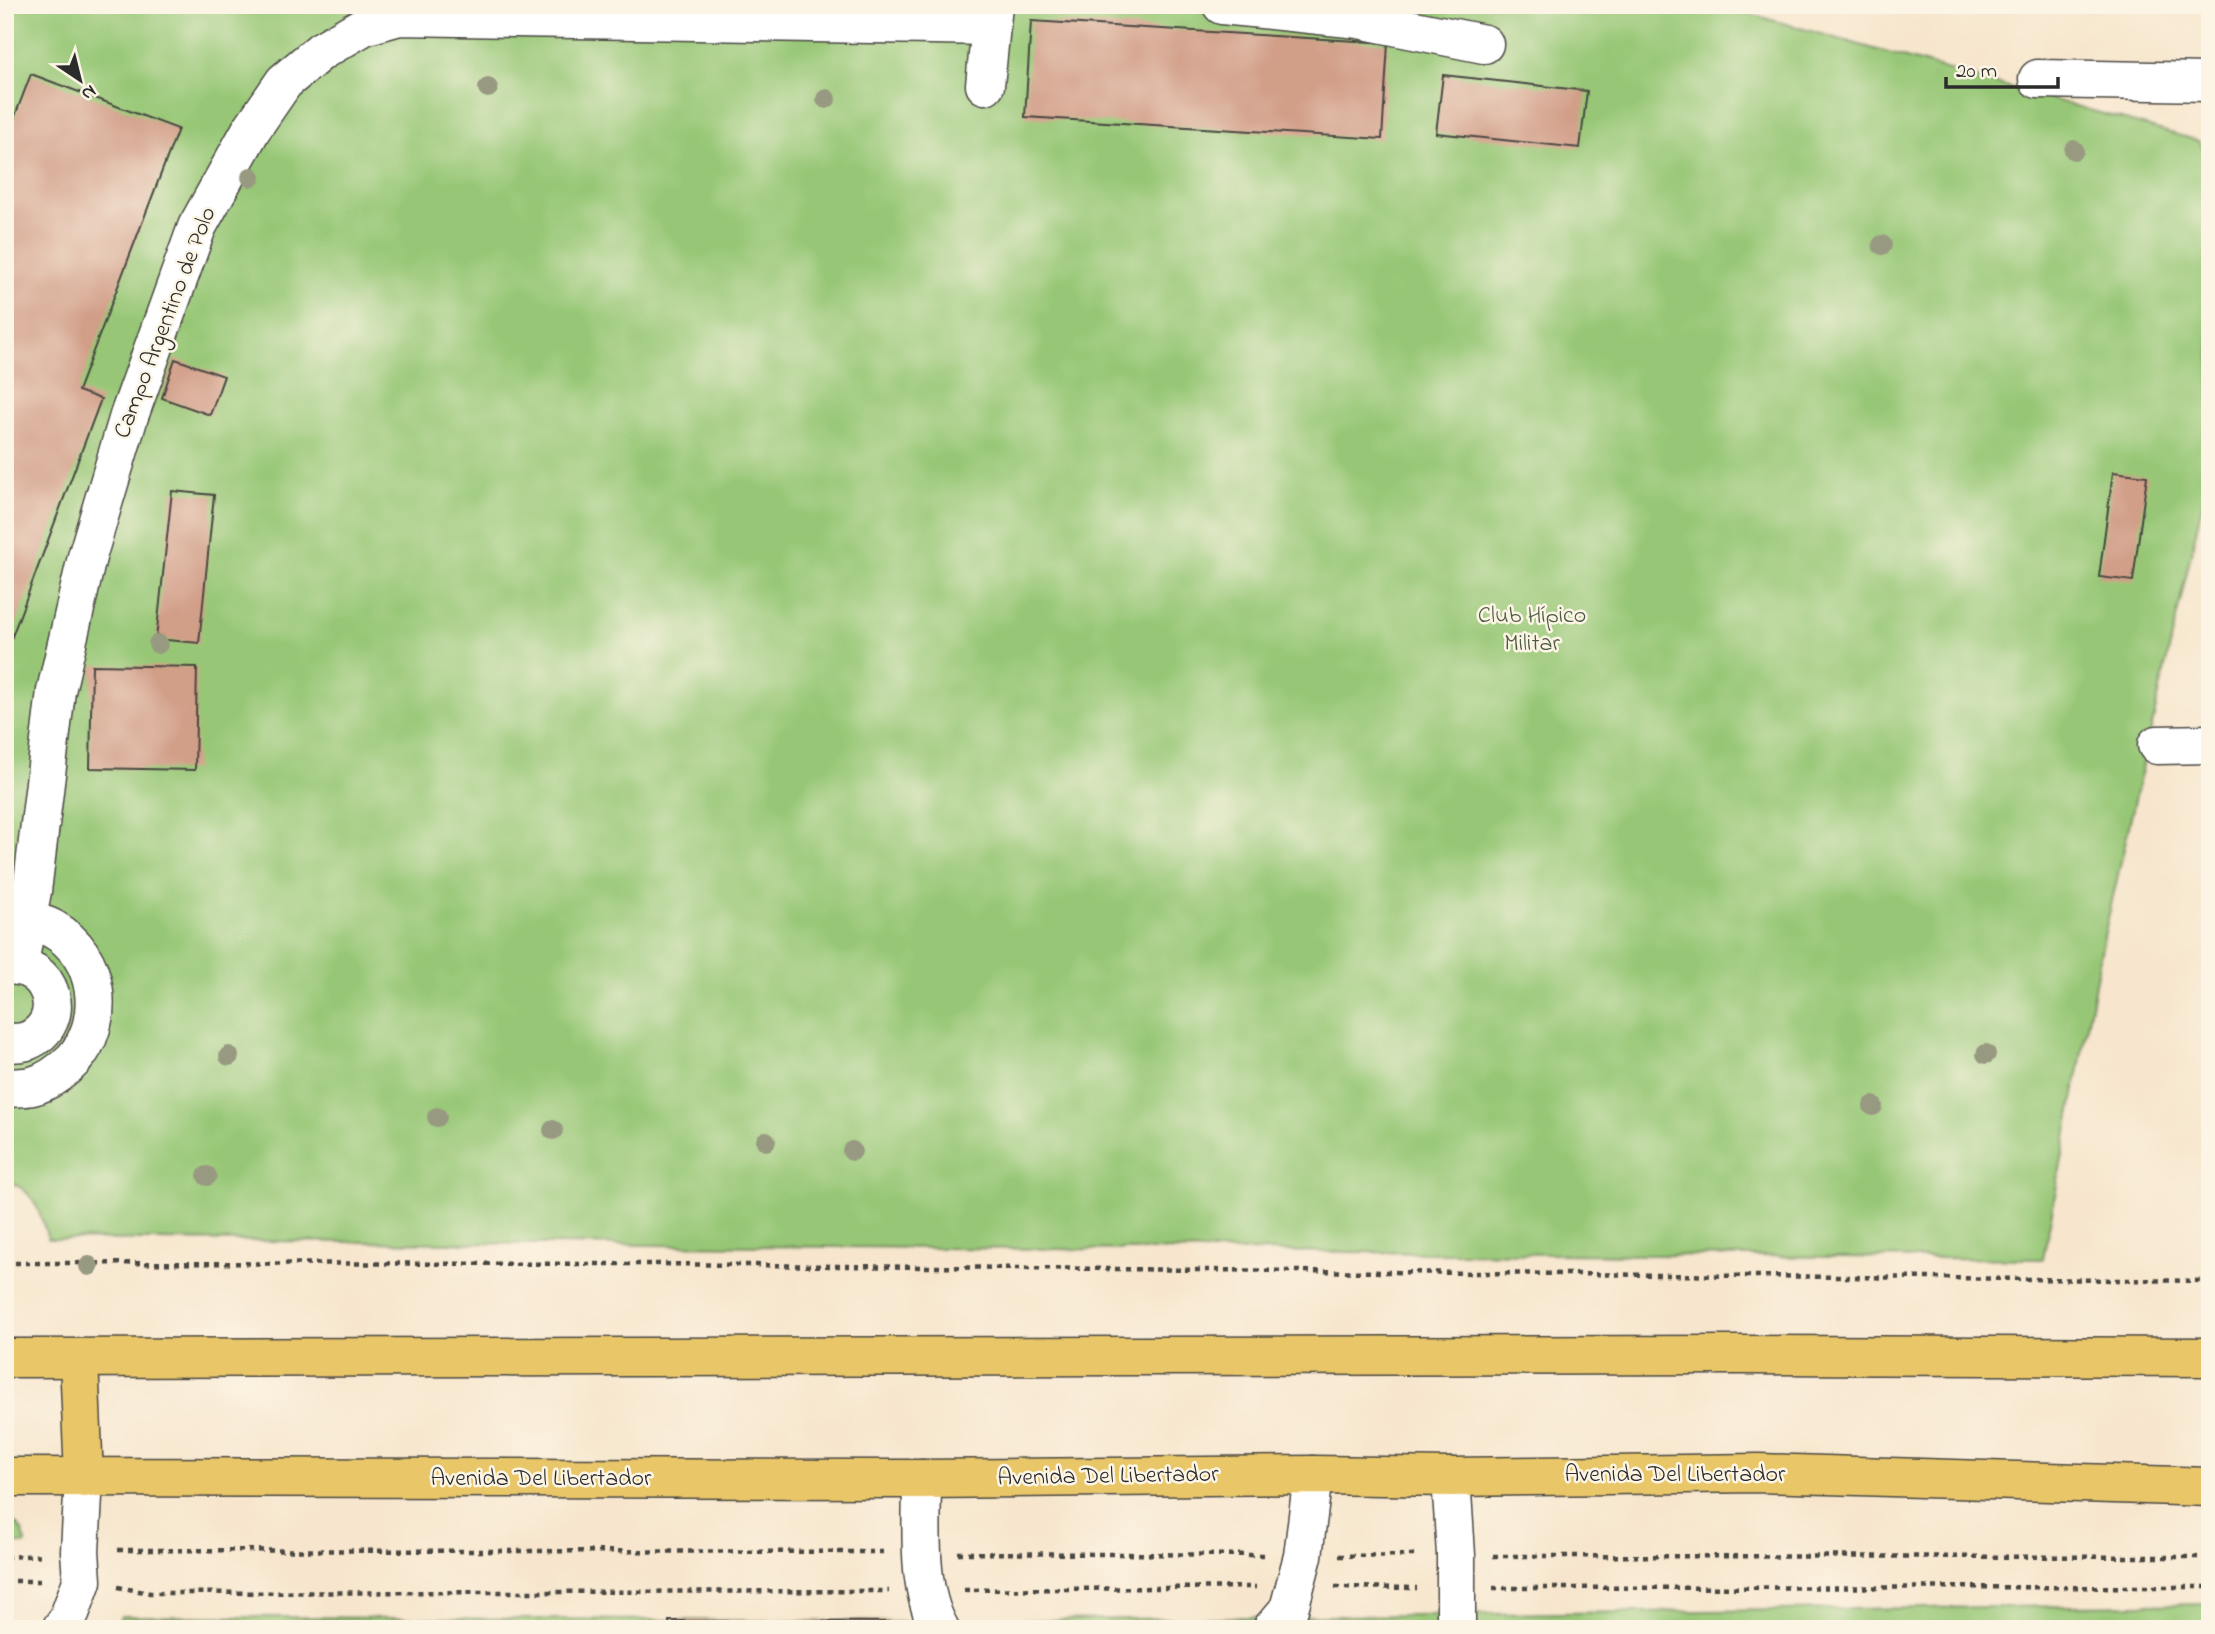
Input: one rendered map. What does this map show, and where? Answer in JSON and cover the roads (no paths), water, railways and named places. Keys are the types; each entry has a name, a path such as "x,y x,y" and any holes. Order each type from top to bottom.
{"main road":[{"path":"5,1358 1728,1355 2210,1357"},
{"path":"79,1359 83,1478"},
{"name":"Avenida Del Libertador","path":"5,1477 922,1479 1759,1473 2210,1487"}],"street":[{"path":"1223,5 1359,19 1484,44"},
{"name":"Campo Argentino de Polo","path":"12,965 16,920 56,691 87,557 129,416 197,227 251,130 284,82 321,51 364,26 398,11 992,16"},
{"path":"985,85 992,16"},
{"path":"2038,79 2210,82"},
{"path":"2157,745 2210,744"},
{"path":"5,1088 33,1086 62,1072 84,1048 95,1018 96,992 88,967 73,945 53,929 16,920"},
{"path":"5,1051 6,1043 27,1041 43,1029 52,1010 50,990 38,973 12,965"},
{"path":"52,1010 95,1018"},
{"path":"1272,1629 1289,1609 1299,1571 1313,1475"},
{"path":"1451,1477 1456,1629"},
{"path":"61,1629 68,1619 81,1566 83,1478"},
{"path":"922,1479 922,1552 932,1615 940,1629"}],"park label":[{"name":"Club Hípico Militar","path":"1532,630"}]}
